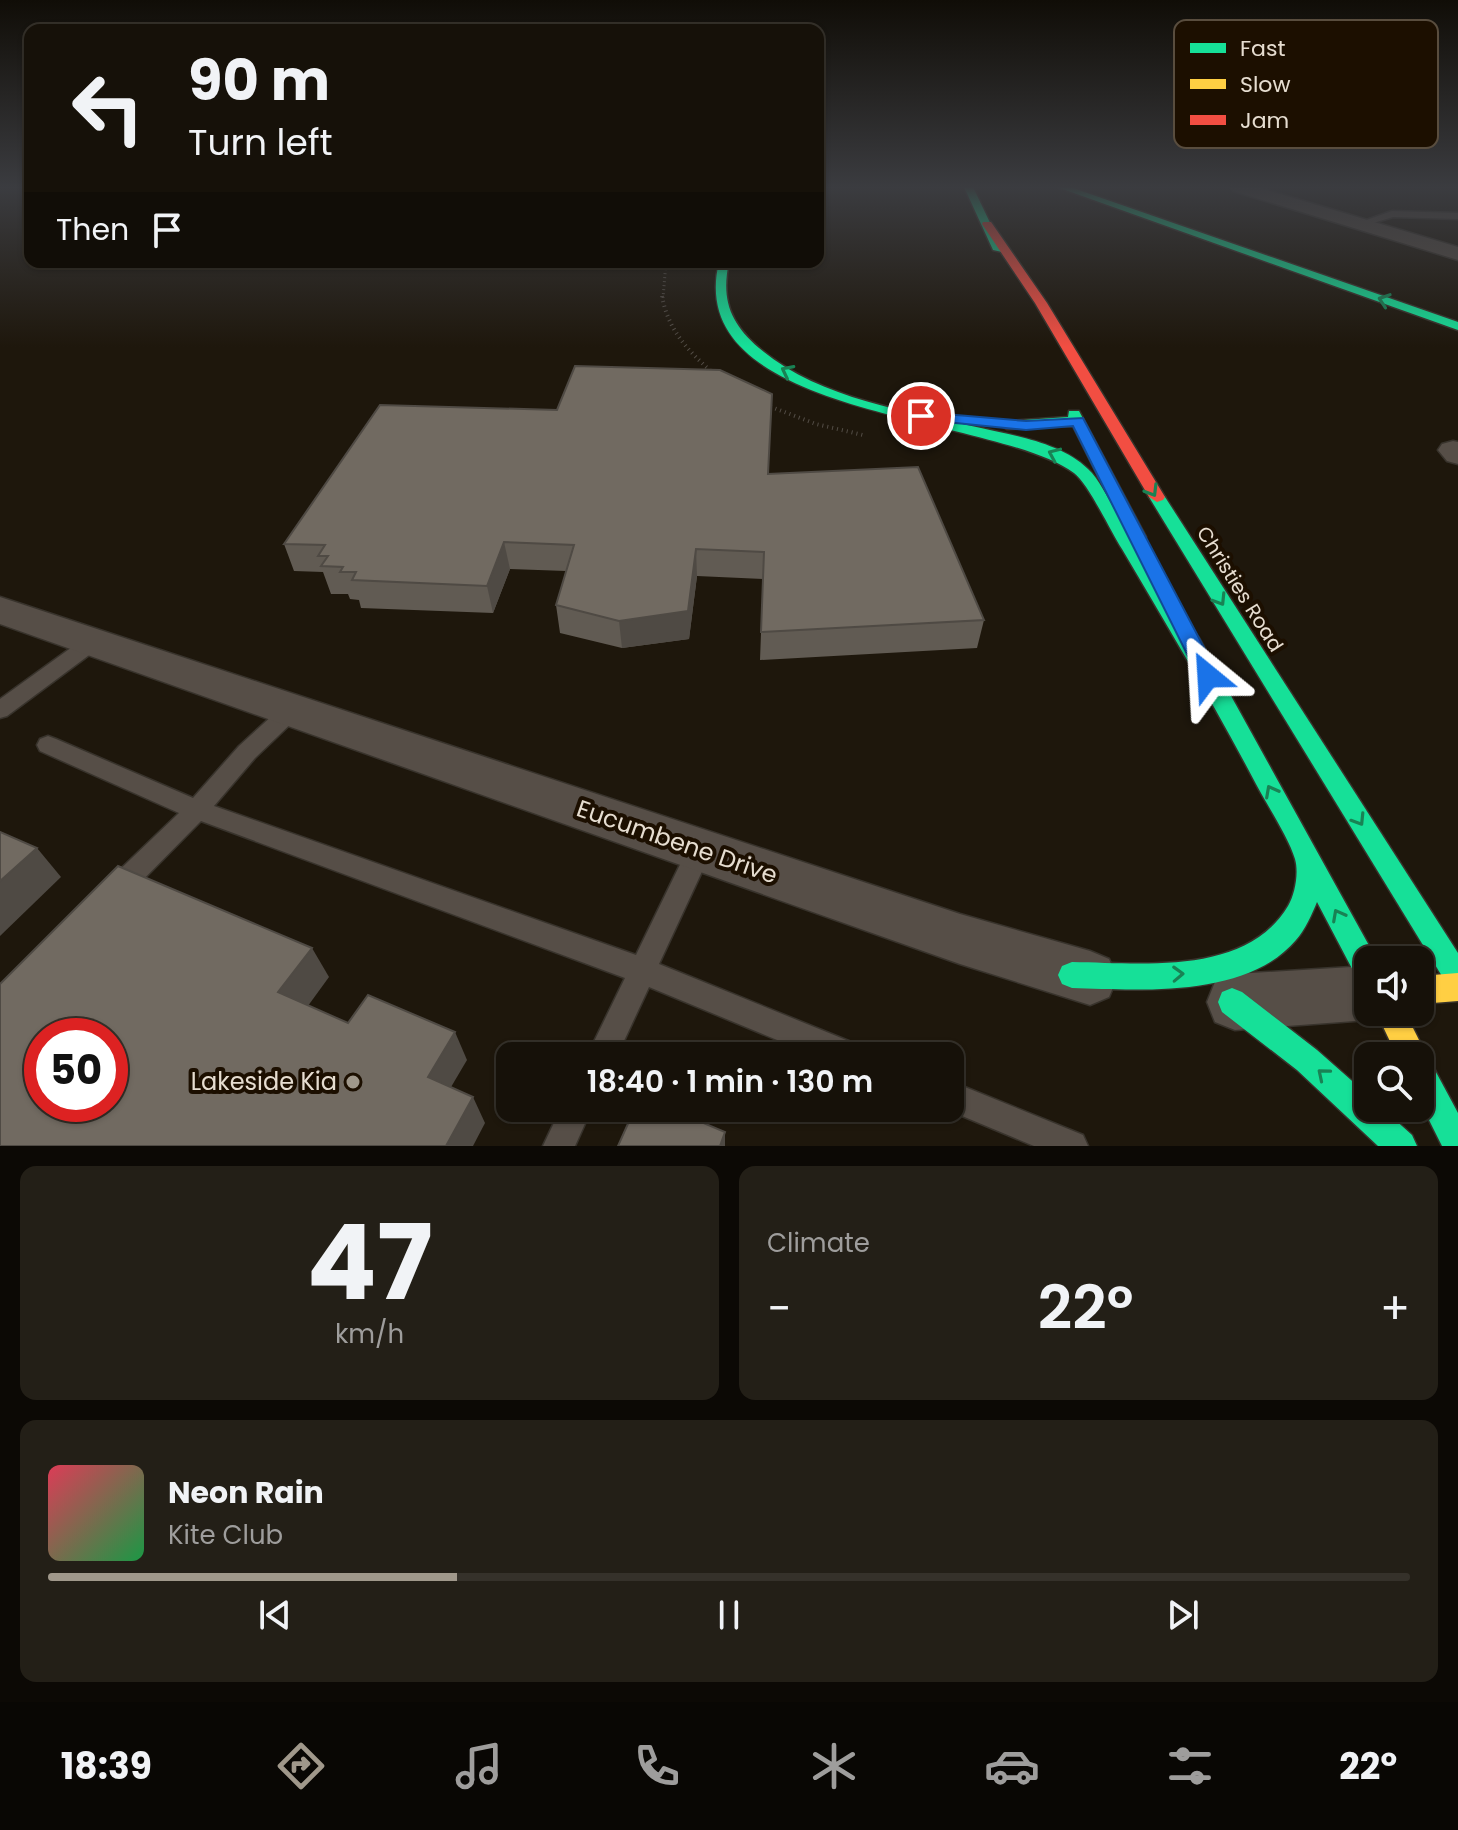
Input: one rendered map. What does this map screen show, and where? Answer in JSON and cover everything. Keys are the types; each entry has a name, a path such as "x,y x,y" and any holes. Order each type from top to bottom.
{"main road":[{"name":"Christies Road","path":"994,240 1021,305"},
{"name":"Christies Road","path":"998,240 1041,303 1179,534 1458,977"},
{"path":"1214,240 1458,326"},
{"path":"723,268 721,305 744,342 774,365 859,402 1051,451 1084,473 1208,676"},
{"path":"897,413 986,424 1040,426 1078,421 1087,415 1087,409 1056,348 1041,303"},
{"path":"1066,398 1208,676 1354,946"},
{"path":"1072,975 1207,973 1247,959 1290,929 1304,903 1308,860"},
{"path":"1434,989 1458,987"},
{"path":"1232,1002 1330,1079 1401,1146"},
{"path":"1434,1098 1458,1145"}],"street":[{"path":"1414,240 1458,254"},
{"name":"Eucumbene Drive","path":"0,610 1072,975 1232,1002 1354,994"}],"lane":[{"path":"0,710 93,642"},
{"path":"98,908 197,810 247,752 292,710"},
{"path":"48,745 197,810 643,971 817,1042"},
{"path":"609,1042 700,850"},
{"path":"964,1102 1072,1146"},
{"path":"559,1146 570,1122"}],"building":[{"path":"575,366 720,370 772,394 768,474 918,467 984,620 761,632 764,552 696,549 688,611 619,621 556,605 574,545 504,542 487,586 352,580 356,572 340,572 343,567 321,566 328,556 318,556 325,545 284,544 380,405 557,410"},
{"path":"0,832 37,848 0,881"},
{"path":"118,866 312,948 278,992 348,1023 368,995 455,1032 428,1077 473,1097 446,1146 0,1146 0,984"},
{"path":"629,1122 701,1122 725,1132 720,1146 618,1146"}],"traffic: fast":[{"path":"993,240 998,250"},
{"path":"1214,240 1458,326"},
{"path":"723,268 719,288 721,304 740,338 771,365 812,386 858,402 1036,447 1084,473 1208,676"},
{"path":"1074,414 1137,537"},
{"path":"1007,425 1078,421"},
{"path":"1157,497 1458,977"},
{"path":"1189,638 1355,946"},
{"path":"1072,975 1169,975 1203,971 1236,963 1265,950 1288,931 1304,903 1308,860"},
{"path":"1232,1002 1307,1060 1401,1146"},
{"path":"1434,1098 1458,1145"}],"traffic: slow":[{"path":"1434,989 1458,987"},
{"path":"1397,1026 1405,1042"}],"traffic: jam":[{"path":"998,240 1041,303 1157,497"}],"place":[{"name":"Lakeside Kia","path":"353,1082"}],"route":[{"path":"921,416 1026,426 1078,421 1208,676"}]}
